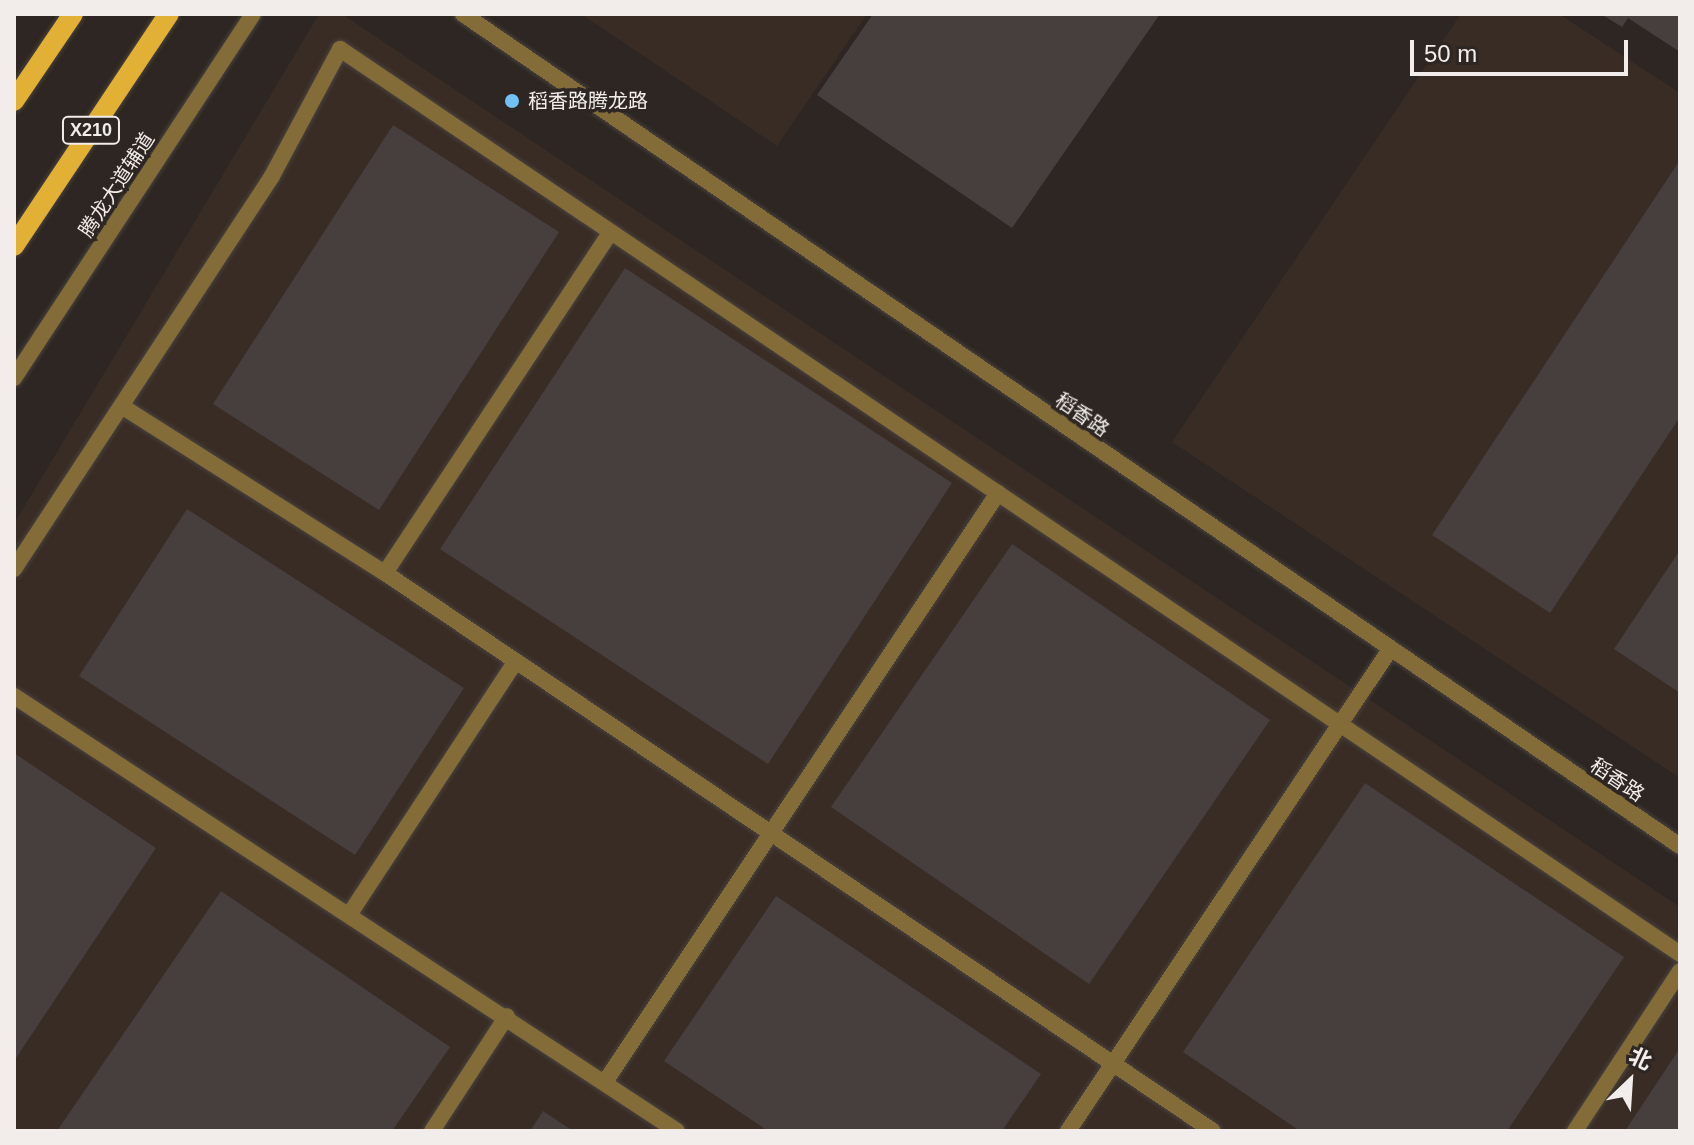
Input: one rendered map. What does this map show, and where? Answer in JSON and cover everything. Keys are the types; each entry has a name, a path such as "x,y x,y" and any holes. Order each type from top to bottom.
{"main road":[{"path":"14,101 73,14"},
{"name":"X210","path":"14,246 169,14"}],"street":[{"name":"腾龙大道辅道","path":"14,378 253,14"},
{"name":"稻香路","path":"463,14 1389,651 1680,846"},
{"path":"14,569 272,176 340,49 609,235 998,493 1338,726 1680,954"},
{"path":"385,573 609,235"},
{"path":"123,407 385,573 1213,1131"},
{"path":"605,1082 768,830 998,493"},
{"path":"1068,1131 1389,651"},
{"path":"351,912 516,661"},
{"path":"14,696 351,912 677,1131"},
{"path":"1575,1131 1680,971"},
{"path":"432,1131 507,1016"}],"shaded area":[{"path":"319,14 342,14 1680,907 1680,1131 14,1131 14,524"},
{"path":"581,14 867,14 777,146"},
{"path":"1461,14 1559,14 1680,93 1680,778 1172,442"}],"building":[{"path":"873,14 1160,14 1012,228 817,95"},
{"path":"1601,14 1680,14 1680,52 1628,18 1622,27"},
{"path":"393,125 559,232 379,510 213,404"},
{"path":"1680,160 1680,417 1550,613 1432,535"},
{"path":"625,268 952,483 768,764 440,549"},
{"path":"187,509 464,688 355,855 79,676"},
{"path":"1012,544 1270,720 1089,984 831,807"},
{"path":"1680,550 1680,693 1614,649"},
{"path":"14,753 156,848 14,1061"},
{"path":"1365,783 1624,957 1507,1131 1300,1131 1183,1052"},
{"path":"221,891 450,1047 392,1131 57,1131"},
{"path":"776,896 1041,1074 1002,1131 768,1131 664,1061"},
{"path":"1680,1048 1680,1131 1625,1131"},
{"path":"543,1111 573,1131 530,1131"}],"place":[{"name":"稻香路腾龙路","path":"512,101"}]}
